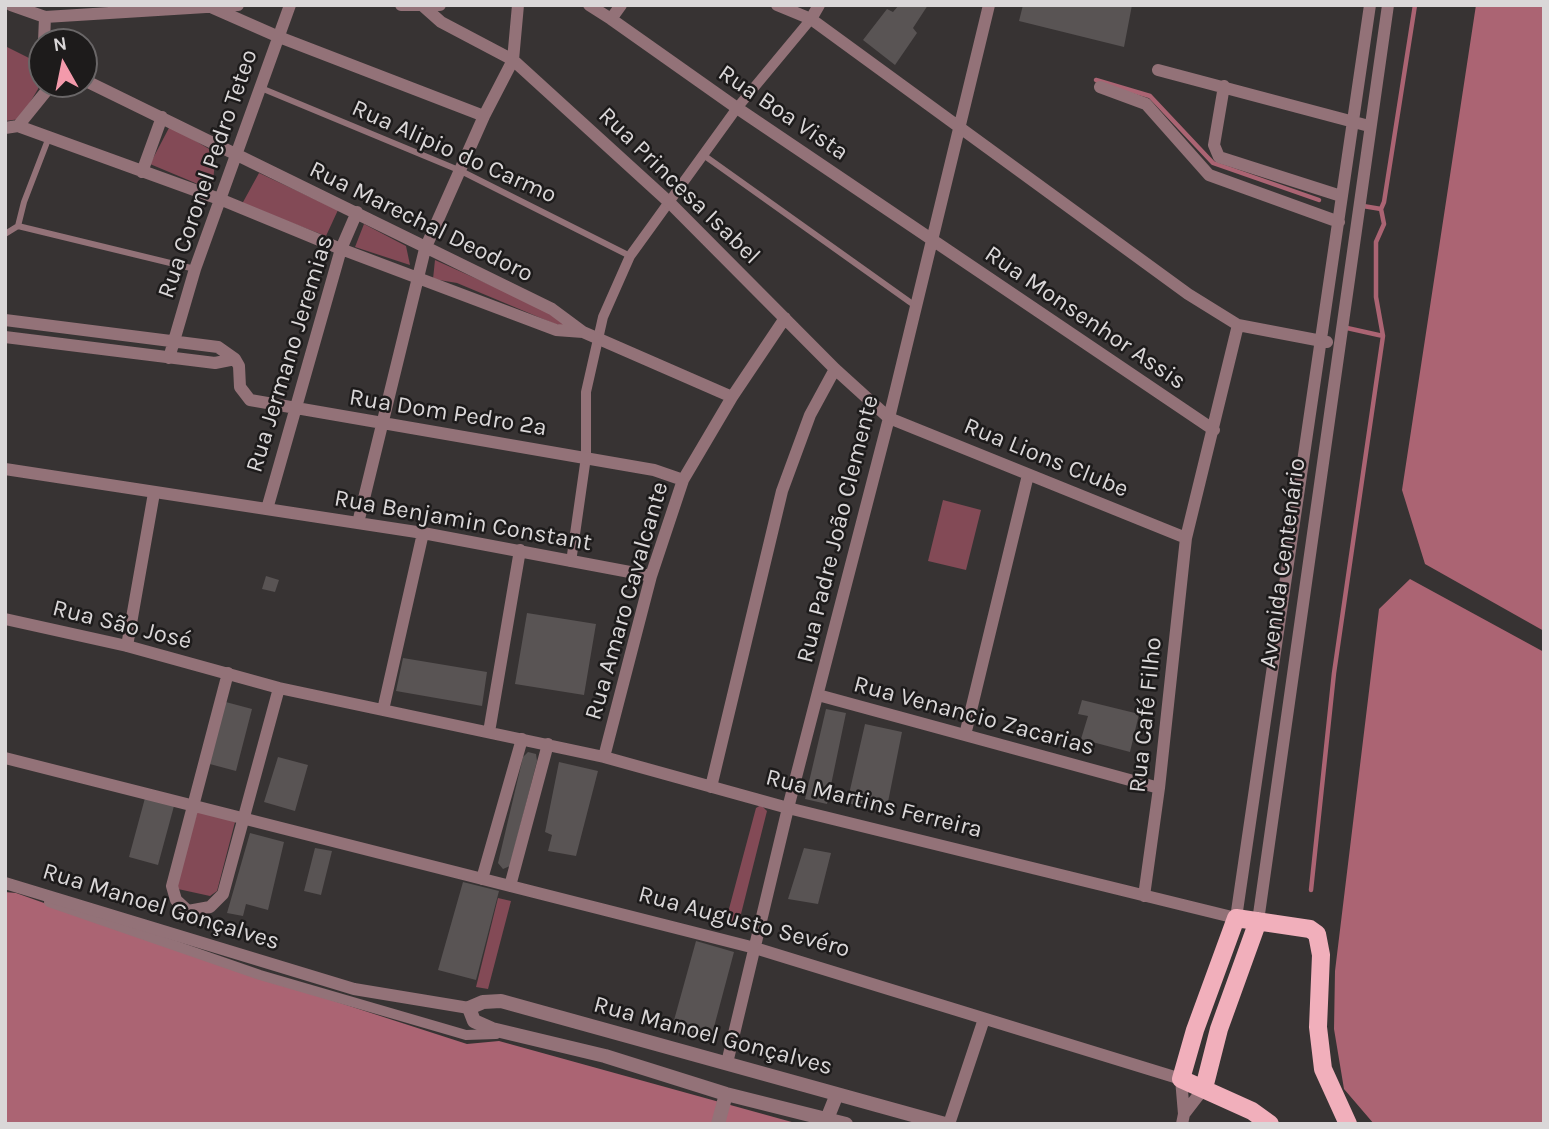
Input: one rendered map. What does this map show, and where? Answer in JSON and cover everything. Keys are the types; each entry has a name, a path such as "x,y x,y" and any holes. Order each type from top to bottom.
{"main road":[{"name":"Rua Martins Ferreira","path":"1236,918 1310,929 1317,934 1321,955 1318,1027 1323,1069 1348,1124"},
{"name":"Avenida Centenário","path":"1181,1079 1195,1030 1236,918"},
{"name":"Avenida Centenário","path":"1204,1088 1219,1029 1258,921"},
{"name":"Rua Augusto Sevéro","path":"1181,1079 1204,1088 1269,1124"}],"street":[{"path":"11,5 45,17 238,5"},
{"name":"Rua Coronel Pedro Teteo","path":"169,358 195,270 290,5"},
{"path":"401,5 440,5"},
{"path":"358,523 425,248 484,116 513,60 518,5"},
{"name":"Rua Boa Vista","path":"589,5 932,240"},
{"path":"611,19 621,5"},
{"path":"777,5 811,19 1188,294 1238,325 1338,343"},
{"path":"809,5 811,19"},
{"path":"571,562 586,457 586,392 603,317 630,256 670,203 702,153 811,19 819,5"},
{"name":"Rua Padre João Clemente","path":"727,1063 788,808 889,418 989,5"},
{"name":"Avenida Centenário","path":"1236,918 1370,5"},
{"name":"Avenida Centenário","path":"1258,921 1388,5"},
{"name":"Rua Princesa Isabel","path":"423,6 441,22 513,60 670,203 835,369 889,418"},
{"path":"213,8 279,37 484,116"},
{"path":"45,17 45,28"},
{"path":"1158,70 1369,126"},
{"name":"Rua Marechal Deodoro","path":"98,86 237,157 357,212 552,309 583,332 732,397"},
{"path":"1224,86 1214,145 1219,157 1341,196"},
{"path":"1100,87 1146,104 1209,175 1339,222"},
{"path":"12,127 39,98"},
{"path":"142,172 162,117"},
{"name":"Rua Marechal Deodoro","path":"12,127 49,137 222,200 341,249 556,330 583,332"},
{"name":"Rua Jermano Jeremias","path":"267,509 293,409 341,249 357,212"},
{"name":"Rua Monsenhor Assis","path":"932,240 1214,430"},
{"name":"Rua Amaro Cavalcante","path":"604,757 651,576 683,480 732,397 785,318"},
{"path":"5,320 218,347 235,359"},
{"name":"Rua Café Filho","path":"1144,897 1159,788 1186,538 1238,325"},
{"path":"64,344 66,327"},
{"path":"5,337 215,363 235,359"},
{"name":"Rua Dom Pedro 2ª","path":"235,359 239,366 240,387 250,400 586,457 654,470 683,480"},
{"path":"711,787 782,491 810,415 835,369"},
{"name":"Rua Lions Clube","path":"889,418 1186,538"},
{"name":"Rua Benjamin Constant","path":"5,469 423,533 651,576"},
{"path":"965,735 1028,475"},
{"path":"127,646 154,493"},
{"path":"383,710 423,533"},
{"path":"489,732 520,550"},
{"name":"Rua São José","path":"5,619 127,646 228,673"},
{"path":"188,911 176,900 172,886 228,673"},
{"name":"Rua Martins Ferreira","path":"228,673 279,688 604,757 788,808 1236,918"},
{"path":"1270,681 1292,682"},
{"path":"188,911 218,903 245,817 279,688"},
{"name":"Rua Venancio Zacarias","path":"818,695 1159,788"},
{"path":"482,879 522,739"},
{"path":"510,886 548,744"},
{"name":"Rua Augusto Sevéro","path":"5,758 755,948 1181,1079"},
{"path":"5,886 249,971 466,1035 492,1033 665,1080 676,1079"},
{"name":"Rua Manoel Gonçalves","path":"5,886 354,989 469,1008 483,1002 501,1001 947,1124"},
{"path":"181,936 188,911"},
{"name":"Rua Manoel Gonçalves","path":"469,1008 474,1021 492,1029 605,1056 724,1098 846,1124"},
{"path":"947,1124 984,1019"},
{"name":"Avenida Centenário","path":"1181,1079 1183,1119"},
{"name":"Avenida Centenário","path":"1183,1119 1204,1088"},
{"path":"827,1119 837,1094"},
{"path":"718,1124 724,1098"}],"lane":[{"name":"Rua Alipio do Carmo","path":"261,88 461,172 630,256"},
{"path":"5,234 18,226 24,202 49,137"},
{"path":"702,153 915,304"},
{"path":"18,226 195,270"}],"shaded area":[{"path":"1476,5 1544,5 1544,631 1425,564 1402,490"},
{"path":"5,46 28,58 28,98 33,98 20,119 5,121"},
{"path":"170,126 216,153 212,190 150,164"},
{"path":"259,173 338,210 326,236 242,204"},
{"path":"364,224 406,246 410,265 355,247"},
{"path":"435,260 548,311 573,328 555,324 457,283 433,279"},
{"path":"943,500 981,510 966,570 928,561"},
{"path":"1410,579 1544,652 1544,1124 1374,1124 1344,1089 1334,1029 1335,971 1379,609"},
{"path":"761,805 767,811 740,918 736,923 730,922 726,920 756,808"},
{"path":"198,810 235,822 217,891 210,896 178,889 175,881"},
{"path":"5,892 16,893 173,949 467,1044 499,1041 799,1124 5,1124"},
{"path":"498,898 511,901 488,989 476,987"}],"building":[{"path":"899,5 928,5 913,28 917,33 895,65 863,40 887,9 893,12"},
{"path":"1023,5 1132,5 1124,47 1019,21"},
{"path":"266,576 279,580 275,592 262,589"},
{"path":"527,613 596,624 584,695 515,684"},
{"path":"403,658 487,672 482,706 396,691"},
{"path":"1082,700 1139,714 1130,752 1081,739 1088,716 1078,714"},
{"path":"222,701 252,709 236,771 206,763"},
{"path":"826,709 846,713 827,804 805,799"},
{"path":"865,724 902,732 886,812 847,803"},
{"path":"528,752 536,754 537,761 510,866 503,869 498,863 523,757"},
{"path":"278,757 308,765 295,811 264,802"},
{"path":"559,762 598,771 576,856 548,851 552,835 545,832"},
{"path":"145,798 174,806 158,865 129,857"},
{"path":"250,833 284,842 268,910 246,904 243,916 227,913"},
{"path":"315,848 332,851 321,895 304,891"},
{"path":"804,848 831,853 818,904 788,899"},
{"path":"463,882 499,891 476,980 438,970"},
{"path":"696,941 734,952 710,1042 671,1031"}],"waterway":[{"path":"1311,890 1334,673 1383,336 1376,297 1376,242 1384,224 1381,209 1415,5"},
{"path":"1096,80 1150,96 1213,163 1319,200"},
{"path":"1363,206 1381,209"},
{"path":"1347,328 1383,336"}]}
